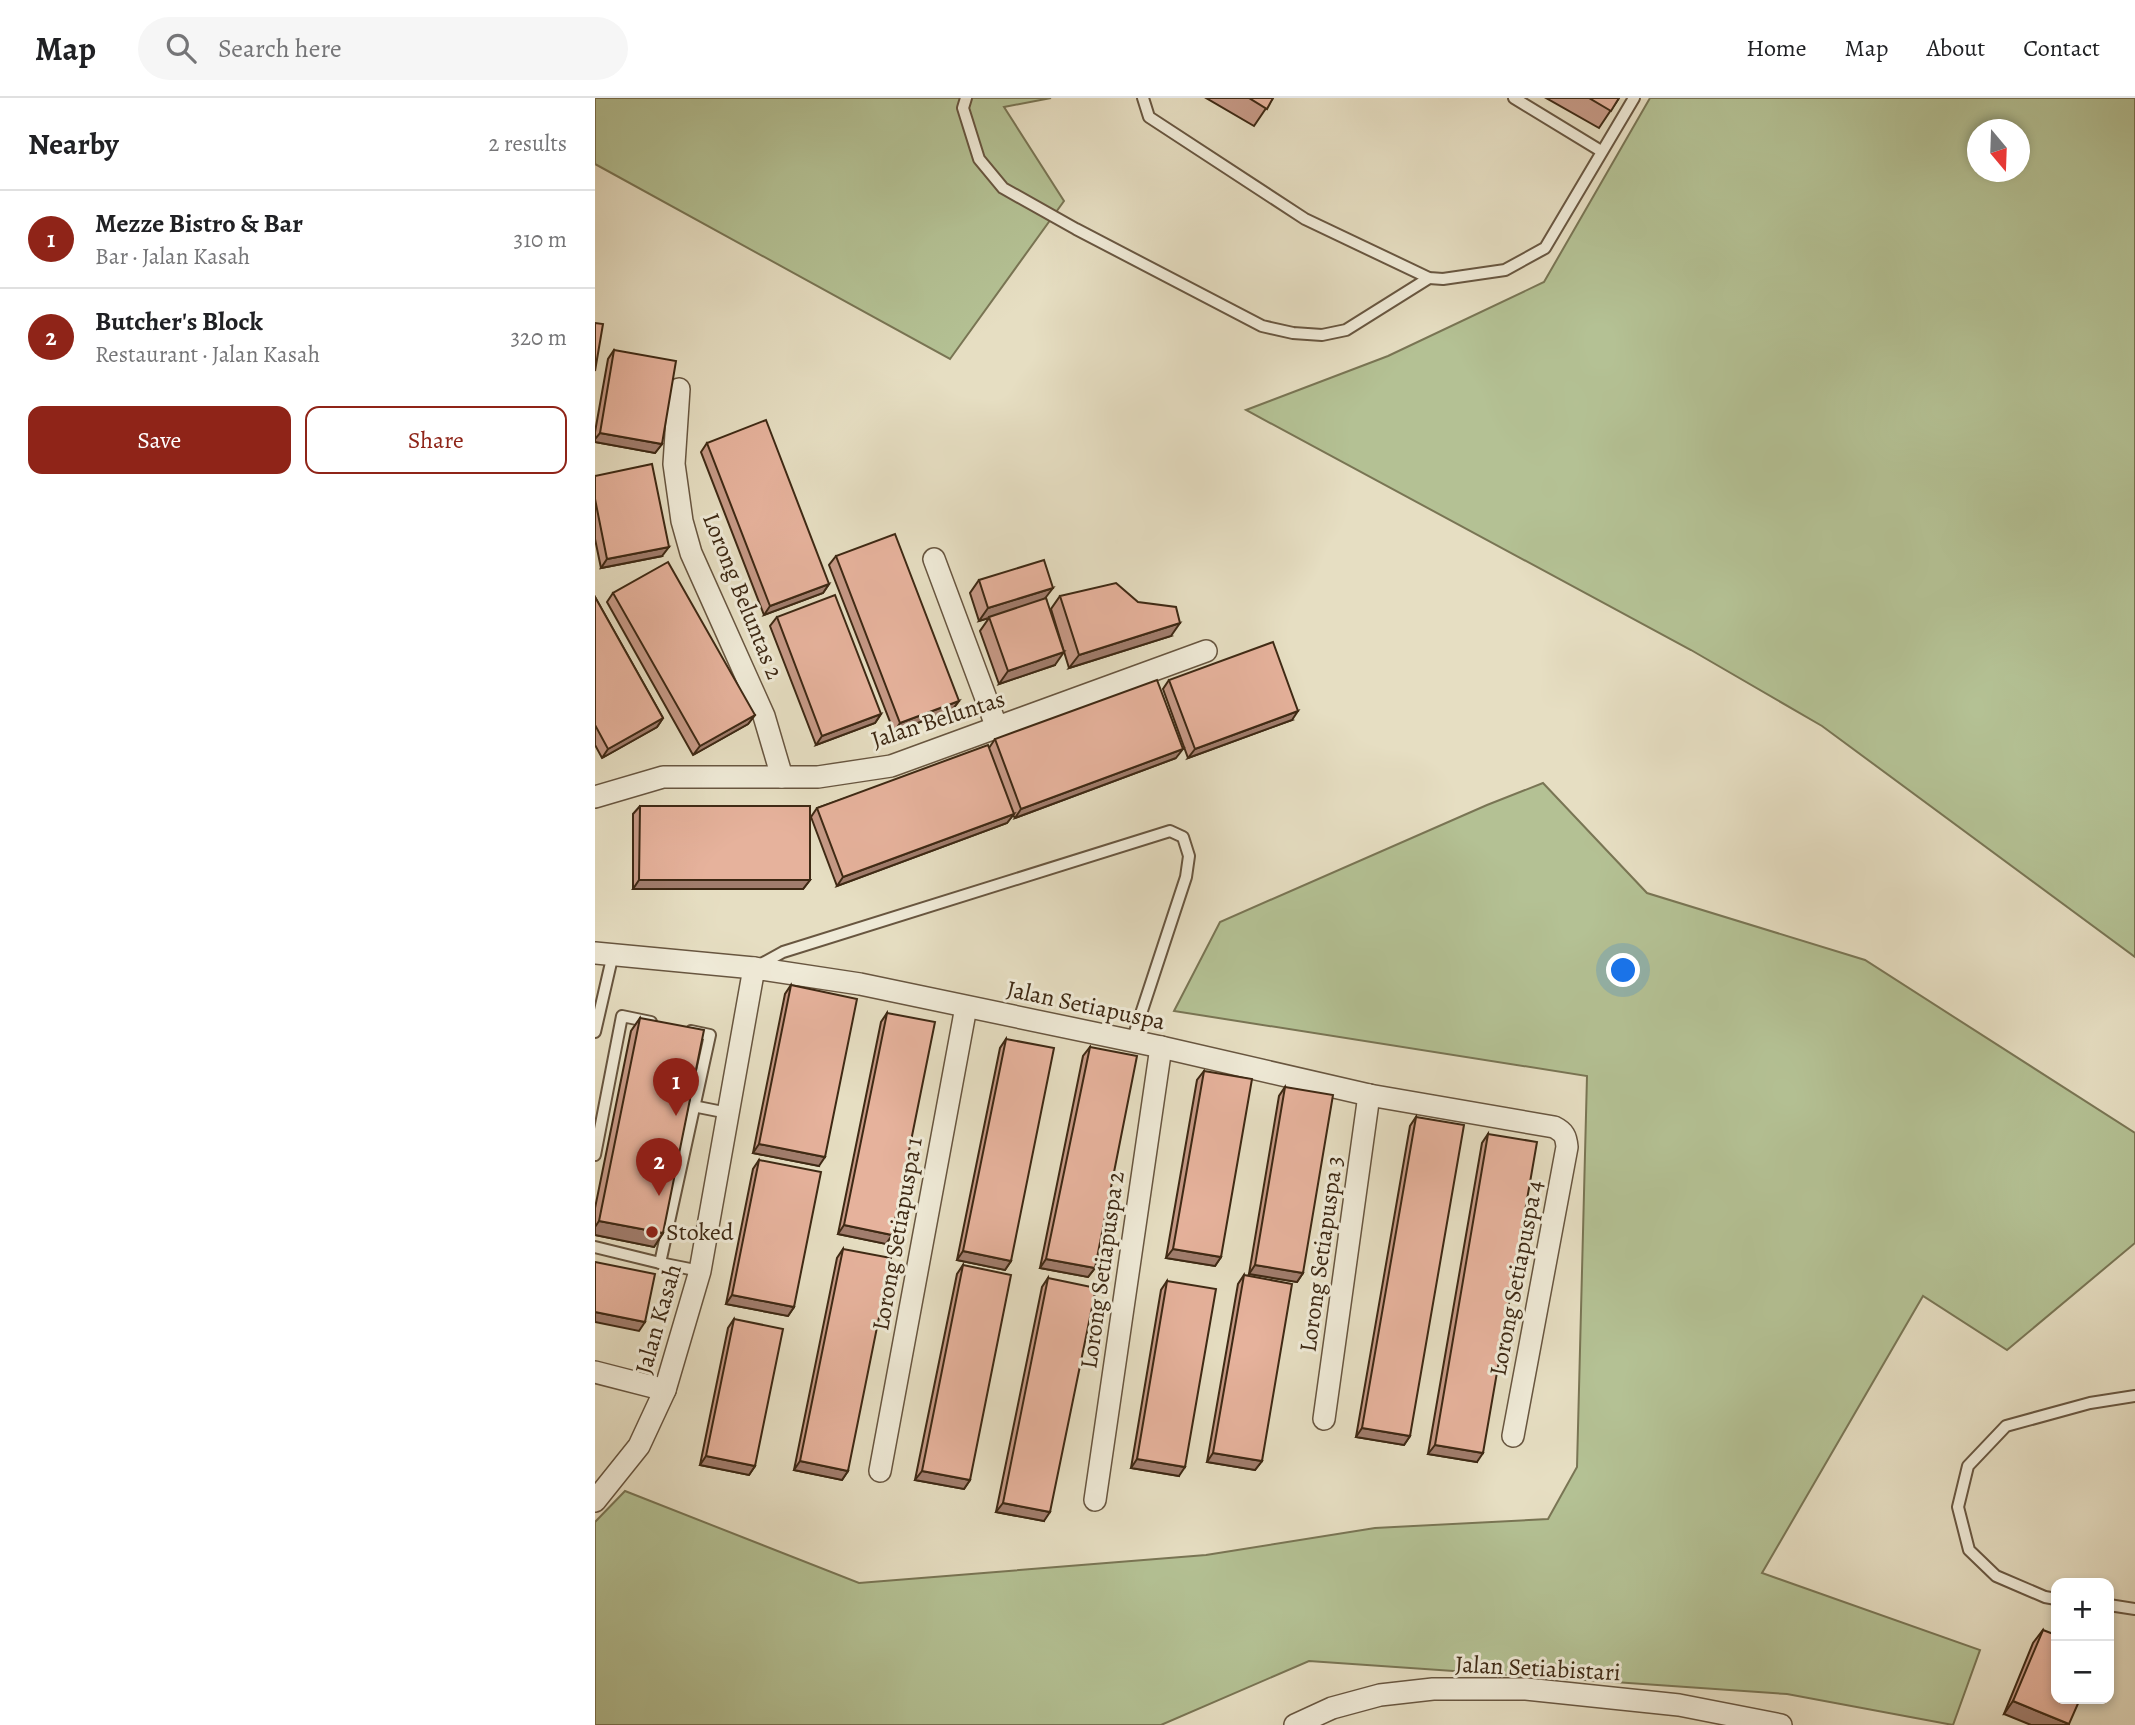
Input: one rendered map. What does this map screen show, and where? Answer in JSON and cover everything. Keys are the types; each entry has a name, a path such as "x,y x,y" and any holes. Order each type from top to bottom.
{"street":[{"name":"Lorong Beluntas 2","path":"679,389 674,464 682,521 691,553 764,716 782,777"},
{"path":"934,559 997,728"},
{"name":"Jalan Beluntas","path":"595,797 663,777 818,777 891,766 1206,651"},
{"name":"Jalan Setiapuspa","path":"604,953 754,968 860,984 1161,1047 1369,1095 1554,1127 1562,1131"},
{"name":"Jalan Kasah","path":"595,1501 639,1446 665,1390 700,1271 754,968"},
{"name":"Lorong Setiapuspa 1","path":"880,1471 965,1006"},
{"name":"Lorong Setiapuspa 2","path":"1095,1500 1161,1047"},
{"name":"Lorong Setiapuspa 3","path":"1324,1419 1369,1095"},
{"name":"Lorong Setiapuspa 4","path":"1513,1436 1567,1147 1562,1131"},
{"path":"595,1372 665,1390"},
{"name":"Jalan Setiabistari","path":"1295,1725 1332,1708 1380,1695 1433,1689 1526,1689 1679,1705 1780,1725"}],"lane":[{"path":"966,98 963,108 979,159 1003,188 1262,326 1293,333 1322,335 1346,330 1429,278"},
{"path":"1143,98 1149,117 1305,219 1429,278 1443,279 1505,270 1545,248 1634,98"},
{"path":"1514,98 1601,151"},
{"path":"754,968 783,952 1170,831 1183,837 1189,856 1186,877 1132,1041"},
{"path":"595,1032 604,953"},
{"path":"595,1155 622,1016 660,1024"},
{"path":"660,1263 710,1035 685,1030"},
{"path":"693,1106 728,1114"},
{"path":"595,1247 700,1271"},
{"path":"2051,1598 1996,1576 1969,1550 1958,1507 1968,1466 2006,1426 2090,1403 2135,1396"},
{"path":"2114,1606 2135,1609"}],"green space":[{"path":"595,98 1051,98 1004,107 1064,201 950,359 595,164"},
{"path":"1650,98 2135,98 2135,957 1822,726 1691,650 1246,410 1388,356 1544,282"},
{"path":"1543,783 1647,893 1865,960 2135,1133 2135,1243 2007,1350 1923,1296 1762,1573 1980,1650 1953,1725 1787,1694 1309,1661 1161,1725 595,1725 595,1522 625,1491 859,1583 1206,1555 1375,1528 1548,1519 1577,1467 1587,1076 1174,1011 1220,922"}],"building":[{"path":"1249,98 1273,98 1267,109"},
{"path":"1589,98 1619,98 1611,111"},
{"path":"595,323 603,324 595,371"},
{"path":"614,350 676,361 662,444 600,433"},
{"path":"766,420 829,584 770,606 707,443"},
{"path":"652,464 669,547 607,559 595,499 595,476"},
{"path":"895,534 959,701 900,723 836,556"},
{"path":"1044,560 1053,588 988,608 979,580"},
{"path":"668,562 755,715 700,746 613,593"},
{"path":"1116,583 1138,602 1176,607 1180,623 1079,655 1060,596"},
{"path":"835,595 881,714 822,736 777,617"},
{"path":"595,597 663,718 608,749 595,725"},
{"path":"1046,598 1064,652 1008,671 989,617"},
{"path":"1273,642 1298,711 1195,749 1169,680"},
{"path":"1157,680 1183,749 1021,809 995,739"},
{"path":"988,745 1014,814 843,877 817,808"},
{"path":"640,806 810,806 810,880 639,880"},
{"path":"791,985 857,999 825,1157 759,1144"},
{"path":"887,1013 935,1022 892,1235 844,1225"},
{"path":"640,1018 704,1030 663,1233 599,1221"},
{"path":"1006,1039 1054,1048 1011,1261 963,1251"},
{"path":"1090,1047 1137,1056 1095,1268 1046,1259"},
{"path":"1204,1071 1252,1079 1221,1257 1173,1249"},
{"path":"1285,1087 1333,1095 1303,1273 1255,1265"},
{"path":"1416,1117 1464,1125 1410,1436 1362,1428"},
{"path":"1488,1134 1537,1142 1483,1453 1435,1445"},
{"path":"759,1160 821,1172 794,1307 732,1295"},
{"path":"843,1249 891,1258 848,1471 800,1461"},
{"path":"595,1262 655,1274 645,1322 595,1312"},
{"path":"963,1265 1011,1275 970,1480 922,1471"},
{"path":"1244,1275 1292,1284 1262,1461 1213,1453"},
{"path":"1048,1278 1096,1288 1050,1512 1003,1503"},
{"path":"1167,1281 1216,1289 1185,1467 1137,1459"},
{"path":"734,1319 783,1329 755,1466 706,1456"},
{"path":"2043,1630 2051,1633 2051,1704 2078,1704 2069,1724 2013,1701"}],"place":[{"name":"Mezze Bistro & Bar","path":"676,1116"},
{"name":"Butcher's Block","path":"659,1196"},
{"name":"Stoked","path":"652,1232"}]}
